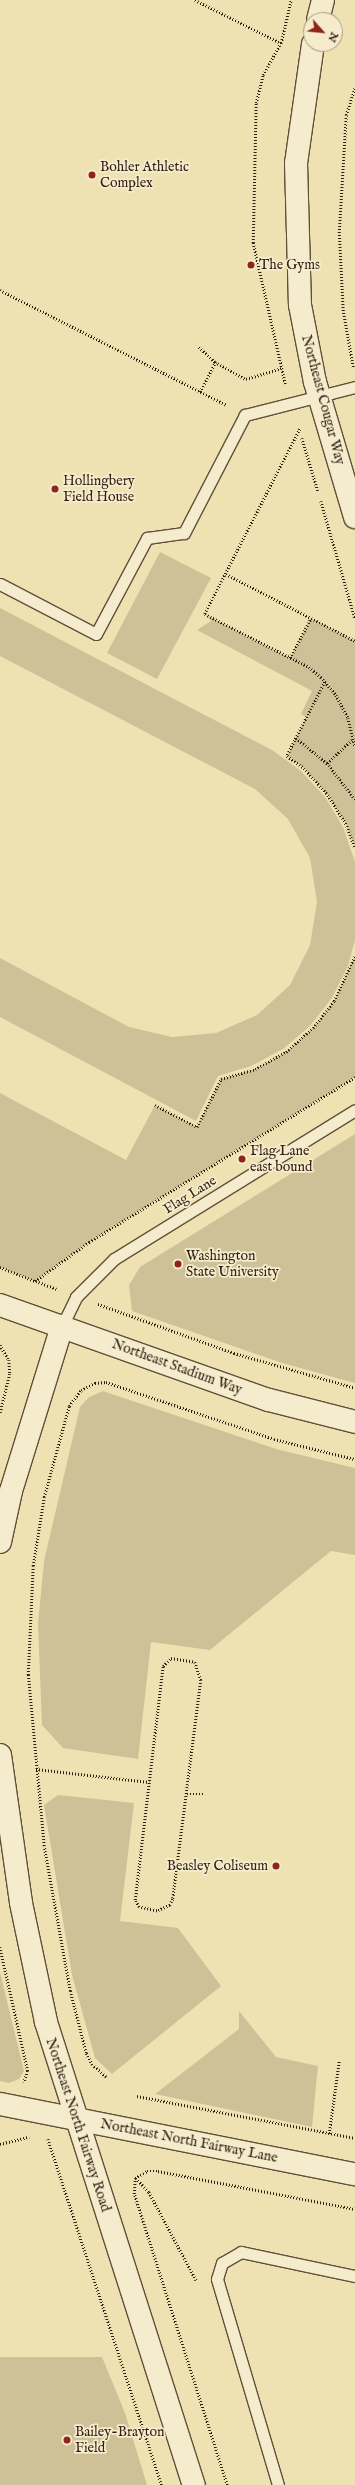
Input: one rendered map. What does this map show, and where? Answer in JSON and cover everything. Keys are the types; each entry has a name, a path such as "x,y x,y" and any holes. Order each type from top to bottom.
{"street":[{"path":"320,12 323,0"},
{"name":"Northeast Cougar Way","path":"312,52 296,163 296,228 300,305 320,397 355,517"},
{"name":"Northeast Stadium Way","path":"0,1305 269,1400 355,1422"},
{"path":"0,1542 11,1491 62,1326"},
{"name":"Northeast North Fairway Road","path":"0,1755 32,1963 46,2022 75,2118 194,2485"},
{"name":"Northeast North Fairway Lane","path":"0,2104 355,2174"}],"lane":[{"path":"0,584 96,634 148,538 184,533 245,415 355,387"},
{"name":"Flag Lane","path":"62,1326 76,1297 114,1259 355,1110"},
{"path":"278,2485 221,2295 218,2274 230,2256 241,2252 355,2276"}],"path":[{"path":"195,0 281,43"},
{"path":"355,87 346,115 339,233 343,311 355,374"},
{"path":"0,290 245,415"},
{"path":"199,347 215,362 246,379 281,368"},
{"path":"200,392 215,362"},
{"path":"300,429 205,614 290,658 324,682 345,712 355,746"},
{"path":"226,574 355,641"},
{"path":"290,658 311,618"},
{"path":"324,682 287,756 304,768 328,796 347,826 355,848"},
{"path":"296,738 327,763 355,799"},
{"path":"327,763 353,739"},
{"path":"155,1105 197,1127 221,1080 261,1066 286,1052 313,1028 334,1001 355,956"},
{"path":"35,1281 89,1242 355,1077"},
{"path":"0,1267 76,1297 234,1353 355,1388"},
{"path":"0,1345 9,1360 10,1374 0,1414"},
{"path":"106,2076 92,2065 86,2053 70,1991 44,1846 28,1675 33,1566 44,1497 69,1406 81,1390 95,1382 106,1382 274,1439 355,1459"},
{"path":"171,1658 188,1658 199,1667 201,1680 173,1899 170,1905 157,1911 140,1907 135,1900 149,1782 163,1666 171,1658"},
{"path":"36,1769 149,1782"},
{"path":"187,1794 203,1794"},
{"path":"0,1947 28,2071 26,2081 18,2086"},
{"path":"329,2134 339,2061"},
{"path":"137,2096 355,2138"},
{"path":"43,2134 58,2168 162,2485"},
{"path":"0,2144 36,2136"},
{"path":"135,2178 149,2192 199,2286"}],"shaded area":[{"path":"160,552 211,578 157,679 107,653"},
{"path":"0,608 272,750 301,771 325,797 343,827 355,862 355,940 348,966 332,998 310,1026 283,1049 251,1066 218,1076 196,1121 0,1017 0,958 129,1027 172,1037 216,1033 257,1015 290,985 310,945 317,902 310,858 288,819 255,789 0,656"},
{"path":"205,614 290,658 311,618 355,641 355,848 347,826 328,795 304,768 287,756 306,717 301,714 312,691 197,630 211,621"},
{"path":"355,956 355,1077 89,1242 35,1281 0,1267 0,1093 126,1160 155,1105 197,1127 221,1079 255,1069 286,1052 313,1028 334,1001"},
{"path":"355,1134 355,1383 282,1363 132,1311 129,1285 140,1267"},
{"path":"103,1391 276,1449 355,1468 355,1555 331,1551 210,1650 151,1642 138,1759 63,1748 42,1725 38,1624 44,1561 80,1407 89,1397"},
{"path":"58,1795 134,1803 120,1921 178,1928 221,1986 112,2074 95,2058 72,1975 44,1805"},
{"path":"0,1972 24,2071 19,2079 9,2083 0,2081"},
{"path":"239,2011 276,2057 318,2066 312,2127 155,2094 239,2029"},
{"name":"Bailey-Brayton Field","path":"0,2357 102,2357 125,2413 147,2485 0,2485"}],"place":[{"name":"Bohler Athletic Complex","path":"92,175"},
{"name":"The Gyms","path":"251,265"},
{"name":"Hollingbery Field House","path":"55,489"},
{"name":"Flag Lane east bound","path":"242,1159"},
{"name":"Washington State University","path":"178,1264"},
{"name":"Beasley Coliseum","path":"276,1866"},
{"name":"Bailey-Brayton Field","path":"67,2440"}]}
